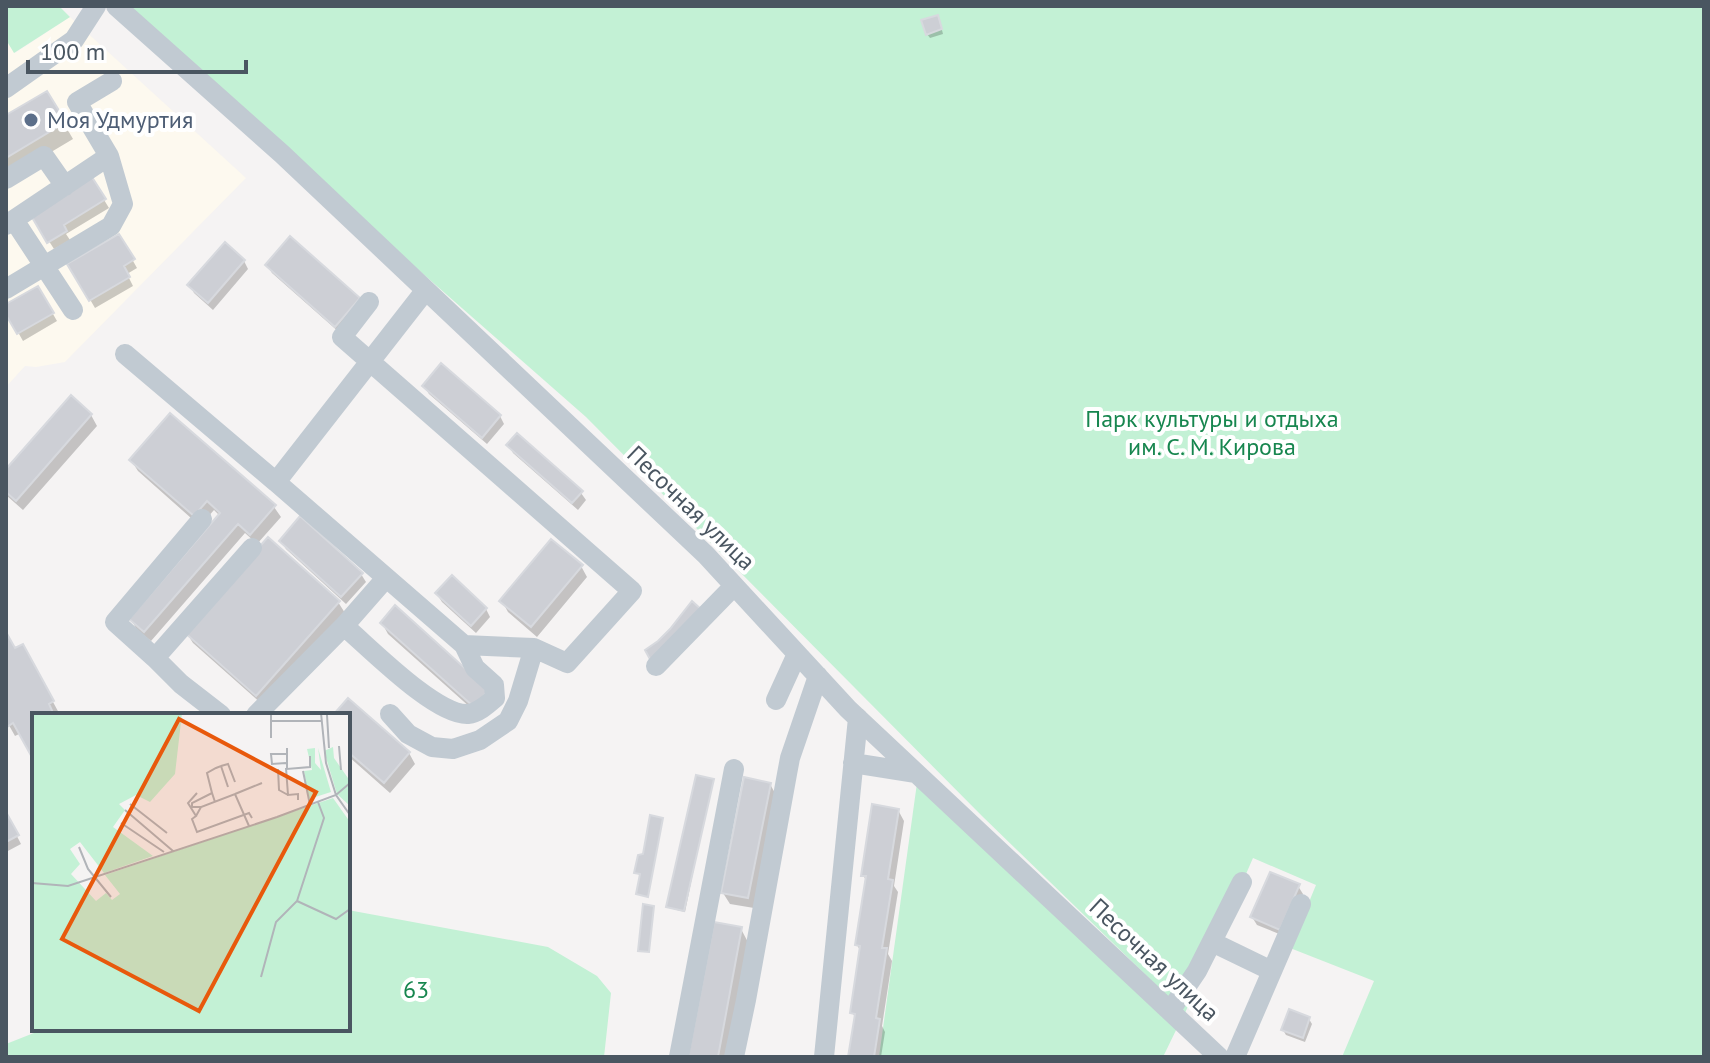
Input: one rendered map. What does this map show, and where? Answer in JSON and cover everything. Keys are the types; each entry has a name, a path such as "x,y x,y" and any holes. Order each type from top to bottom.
{"street":[{"path":"6,88 74,40 96,6"},
{"name":"Песочная улица","path":"116,6 282,154 706,555 858,718 1219,1057"},
{"path":"6,289 111,226 123,204 109,156 77,102 112,81"},
{"path":"6,179 44,156 65,186"},
{"path":"73,310 45,266 10,222 109,156"},
{"path":"276,482 425,291"},
{"path":"369,302 342,337 632,591 567,663 534,648 464,645"},
{"path":"125,354 464,645 475,668 494,685 503,692 521,691"},
{"path":"202,519 115,622 181,684 218,713"},
{"path":"155,658 252,548"},
{"path":"258,713 344,626 386,578"},
{"path":"656,666 734,586"},
{"path":"344,626 429,699 453,711 468,714 483,709 495,698 494,685"},
{"path":"390,714 408,734 432,747 453,749 480,740 508,721 534,648"},
{"path":"776,700 797,654"},
{"path":"734,1057 790,758 818,676"},
{"path":"824,1057 858,718"},
{"path":"853,763 916,773"},
{"path":"679,1057 734,769"},
{"path":"1170,1011 1197,971 1242,882"},
{"path":"1235,1057 1301,904"},
{"path":"1212,942 1272,971"}],"shaded area":[{"path":"70,17 246,178 65,362 25,366 6,387 6,43 15,53"}],"green space":[{"path":"6,6 59,6 70,17 14,53 6,43"},
{"name":"Парк культуры и отдыха им. С. М. Кирова","path":"129,6 1704,6 1704,1057 1342,1057 1374,981 1290,948 1316,885 1253,858 1185,1013 982,816 586,417 307,172"},
{"path":"917,783 1179,1024 1163,1057 879,1057"},
{"name":"63","path":"350,910 548,947 597,976 611,993 604,1057 6,1057 6,1044 39,1031 350,1031"}],"building":[{"path":"938,15 942,29 926,35 921,20"},
{"path":"47,91 66,122 6,158 6,115"},
{"path":"90,174 106,199 64,225 67,231 47,243 29,212"},
{"path":"119,234 135,259 124,266 130,277 89,301 67,264"},
{"path":"290,236 360,298 335,327 265,265"},
{"path":"225,242 245,260 208,303 187,285"},
{"path":"38,286 54,313 17,334 6,315 6,304"},
{"path":"441,363 501,415 482,438 422,386"},
{"path":"71,395 92,414 16,501 6,492 6,469"},
{"path":"170,413 276,505 250,535 238,524 144,632 129,619 220,513 207,501 194,516 129,460"},
{"path":"517,433 583,491 572,503 506,445"},
{"path":"300,516 363,573 341,597 279,541"},
{"path":"268,537 340,601 256,696 184,632"},
{"path":"551,539 583,565 531,627 499,601"},
{"path":"452,575 487,608 471,626 435,593"},
{"path":"692,601 703,611 651,661 645,650 670,629"},
{"path":"395,605 489,690 474,707 380,623"},
{"path":"6,632 15,648 23,644 54,701 49,704 53,713 32,713 32,757 13,723 6,725"},
{"path":"348,698 410,752 384,783 350,754 350,713 335,713"},
{"path":"696,775 714,779 684,911 666,907"},
{"path":"744,777 771,783 748,898 721,893"},
{"path":"872,804 899,809 888,879 893,880 882,948 887,948 876,1018 880,1019 874,1057 848,1057 855,1014 850,1013 860,946 855,945 866,876 861,876"},
{"path":"6,812 19,835 6,842"},
{"path":"650,815 663,818 648,897 636,894 640,874 634,873 638,855 643,854"},
{"path":"1270,872 1300,884 1280,930 1250,917"},
{"path":"643,904 654,906 649,952 638,951"},
{"path":"714,922 742,927 718,1057 688,1057"},
{"path":"1289,1009 1310,1017 1303,1038 1281,1030"}],"place":[{"name":"Моя Удмуртия","path":"31,120"}]}
